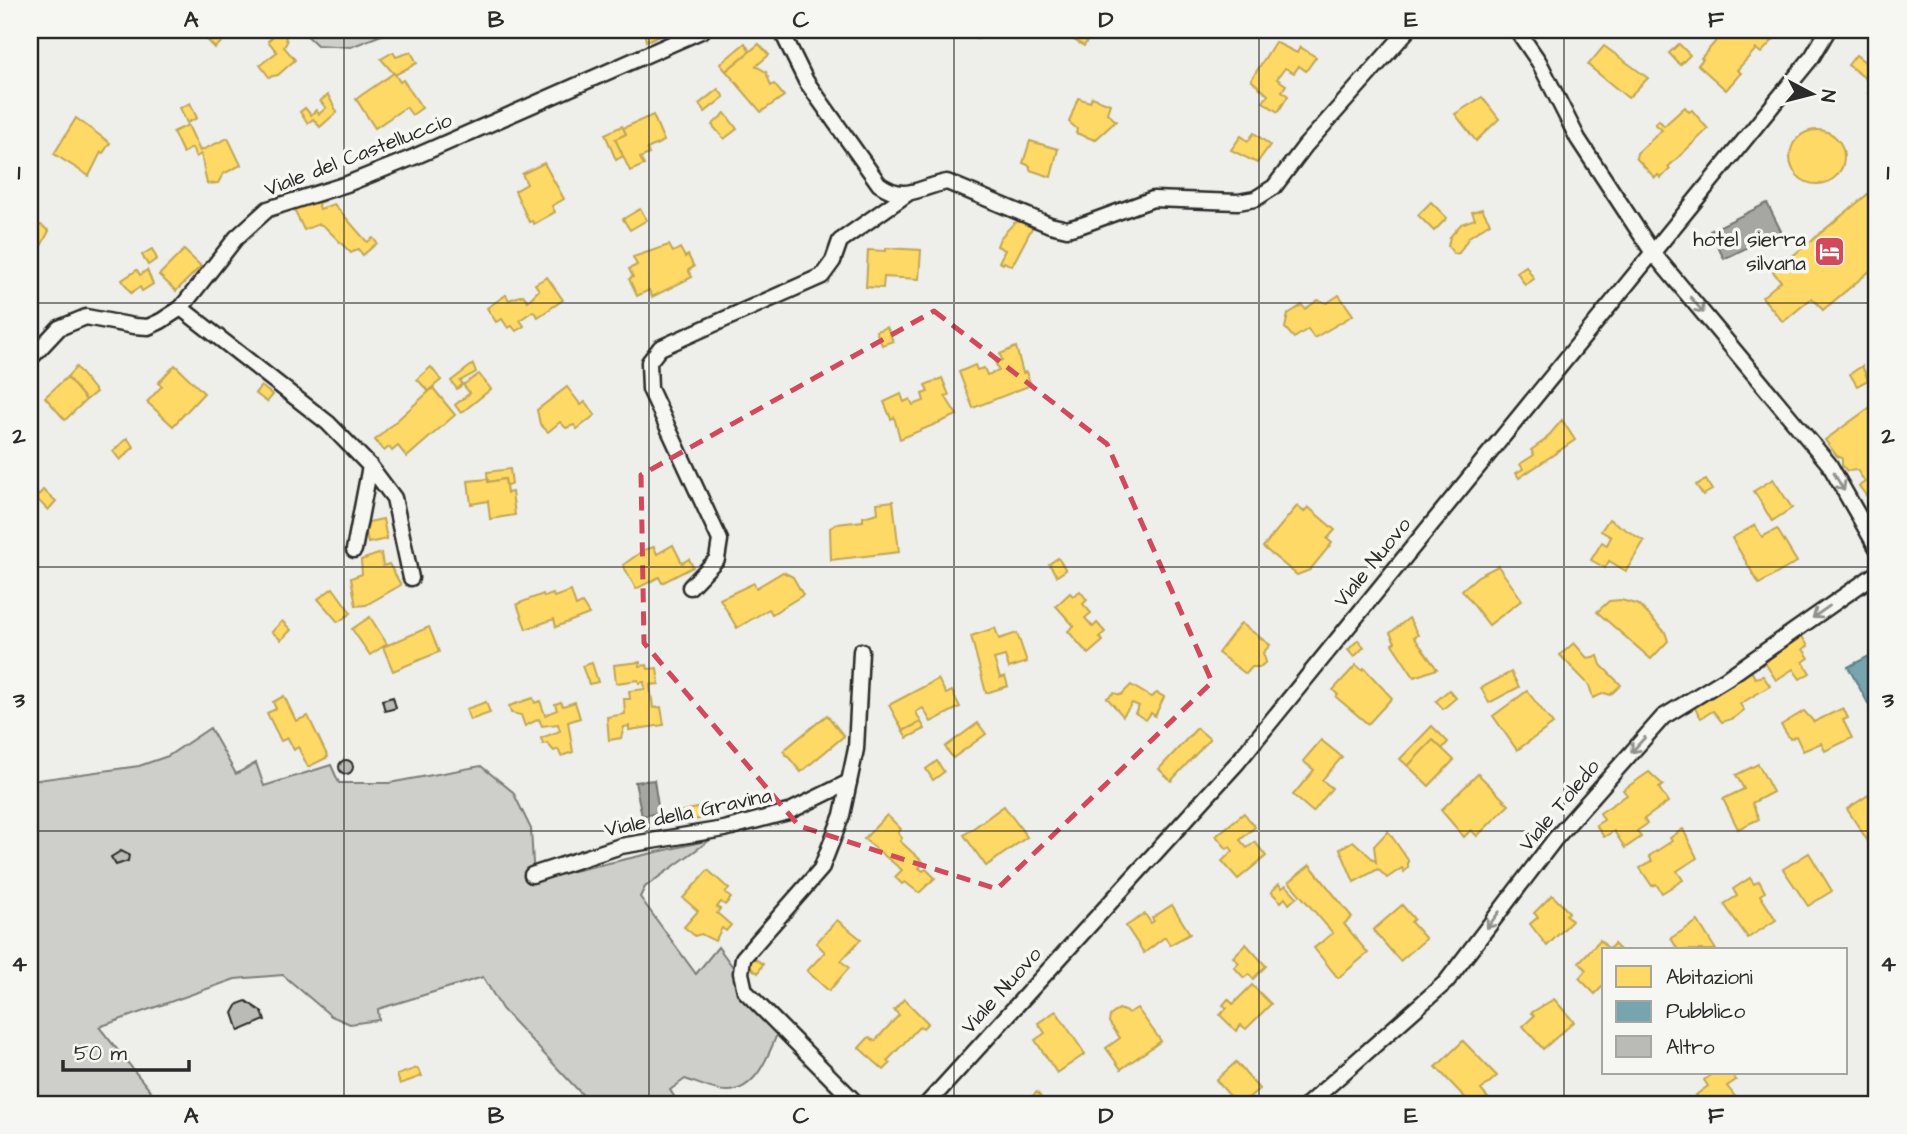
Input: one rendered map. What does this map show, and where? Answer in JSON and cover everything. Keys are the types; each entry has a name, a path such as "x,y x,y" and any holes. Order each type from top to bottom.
{"street":[{"name":"Viale del Castelluccio","path":"30,359 58,328 73,321 86,317 148,327 181,308 236,238 268,209 347,184 414,157 703,30"},
{"path":"781,30 806,81 879,184 893,194 907,194 947,182 1050,225 1067,229 1153,199 1238,202 1255,199 1274,187 1305,146 1408,30"},
{"path":"1517,30 1539,62 1578,139 1653,253 1829,464 1877,548"},
{"name":"Viale Nuovo","path":"927,1104 1237,763 1812,57 1828,30"},
{"path":"690,587 717,559 720,540 650,389 649,362 660,348 822,276 833,261 840,240 907,194"},
{"path":"181,308 328,423 370,466 394,498 411,578"},
{"path":"354,550 370,466"},
{"name":"Viale Toledo","path":"1308,1104 1446,982 1555,839 1663,717 1727,678 1877,573"},
{"path":"856,1104 746,990 741,973 743,958 821,869 842,815 856,749 861,652"},
{"name":"Viale della Gravina","path":"532,875 621,846 724,830 788,812 849,782"}],"highlighted area":[{"path":"934,311 1107,444 1212,682 997,889 799,826 644,643 641,475"}],"shaded area":[{"path":"301,30 394,30 351,47 317,45"},
{"path":"1767,203 1781,231 1724,259 1710,231"},
{"path":"210,728 236,774 256,763 264,786 331,765 339,783 389,783 481,766 513,792 531,829 534,880 710,840 645,887 640,897 696,974 718,947 779,1029 761,1068 747,1084 728,1091 713,1089 685,1079 670,1090 679,1104 591,1104 502,1009 483,977 378,1009 379,1020 350,1024 331,1016 283,975 235,979 99,1027 161,1104 30,1104 30,781 139,766 168,756"},
{"path":"654,780 659,813 642,816 635,782"}],"building: Abitazioni":[{"path":"198,30 232,30 233,31 215,48"},
{"path":"644,30 673,30 646,41"},
{"path":"974,30 994,30 995,36 976,39"},
{"path":"1066,30 1094,30 1084,46 1064,34"},
{"path":"1732,30 1769,30 1776,37 1761,53 1756,49 1737,70 1741,73 1726,90 1698,65 1724,32 1727,35"},
{"path":"277,32 289,32 285,36 287,42 284,47 295,60 278,75 269,77 260,65 277,52 268,41"},
{"path":"1275,42 1297,53 1300,47 1316,57 1306,71 1299,66 1294,73 1285,68 1277,79 1286,85 1282,91 1288,96 1278,112 1263,102 1268,95 1251,80"},
{"path":"745,43 750,51 726,71 720,64"},
{"path":"759,44 769,55 756,66 766,72 771,86 774,84 784,96 761,112 726,71"},
{"path":"1679,44 1690,55 1680,65 1669,53"},
{"path":"1604,46 1648,78 1628,98 1588,65"},
{"path":"1877,46 1875,99 1868,93 1874,85 1848,65 1856,55 1865,62"},
{"path":"393,52 396,57 411,52 417,63 395,75 381,59"},
{"path":"394,73 400,82 403,80 422,108 412,115 406,107 375,128 356,99"},
{"path":"718,89 724,97 705,112 699,104"},
{"path":"328,95 337,112 320,127 313,119 308,123 300,112 305,108 311,115 316,110 319,114 326,108 320,101"},
{"path":"1092,97 1110,104 1107,113 1116,121 1095,140 1076,133 1077,129 1069,122 1078,98 1090,102"},
{"path":"1482,97 1499,119 1476,141 1455,114"},
{"path":"190,103 197,118 187,123 180,108"},
{"path":"1685,107 1689,112 1692,110 1708,129 1668,167 1670,169 1661,178 1658,175 1655,178 1636,158 1637,153 1662,130 1655,124 1659,120 1664,126"},
{"path":"725,113 737,129 724,139 712,125"},
{"path":"653,115 664,141 647,149 649,154 640,158 644,165 630,171 615,139 626,134 623,128"},
{"path":"76,118 110,143 103,153 101,152 89,176 54,154"},
{"path":"188,125 200,151 228,138 241,165 223,174 218,183 207,184 201,154 196,157 192,148 183,153 173,132"},
{"path":"622,126 626,134 615,139 623,156 616,160 605,134"},
{"path":"1817,130 1836,138 1844,157 1836,176 1817,184 1798,176 1790,157 1798,138"},
{"path":"1254,133 1270,145 1257,163 1231,150 1241,136 1248,141"},
{"path":"1030,141 1058,149 1051,177 1030,170 1030,166 1023,163"},
{"path":"544,163 564,199 552,206 555,212 534,224 529,222 515,191 527,184 522,174"},
{"path":"1868,194 1877,205 1877,265 1823,310 1812,298 1783,322 1762,297 1781,281 1773,272"},
{"path":"323,195 325,201 318,203 320,209 334,204 367,242 373,238 377,243 363,255 358,249 351,253 324,226 319,224 304,230 293,207"},
{"path":"1431,202 1447,218 1434,231 1418,215"},
{"path":"640,209 647,220 630,230 623,219"},
{"path":"1482,209 1490,223 1469,237 1459,253 1454,254 1448,246 1450,237 1461,224 1475,219 1472,212"},
{"path":"1020,221 1032,228 1012,266 1004,262 1003,264 999,262 1005,250 997,246 1000,238 1014,223"},
{"path":"41,225 49,231 41,246 31,250 30,230"},
{"path":"669,245 673,252 680,248 685,257 688,255 694,267 688,270 692,277 652,297 649,290 637,296 629,279 633,277 629,269 637,265 633,257"},
{"path":"886,248 921,250 919,279 884,277 883,288 866,287 868,250 886,251"},
{"path":"152,249 157,259 148,265 142,255"},
{"path":"184,250 201,266 176,291 159,275"},
{"path":"1526,266 1534,279 1525,285 1517,272"},
{"path":"137,270 140,275 147,270 153,284 142,291 140,287 131,293 122,280"},
{"path":"547,277 563,300 538,317 533,311 520,320 524,326 516,331 512,326 508,328 502,319 496,322 487,308 506,295 509,300 523,295 528,301 539,290 535,284"},
{"path":"1339,295 1353,315 1345,320 1314,338 1308,329 1294,338 1285,328 1288,314 1302,305 1305,309 1318,300 1327,303"},
{"path":"887,327 893,341 882,345 876,331"},
{"path":"1016,347 1023,373 1026,372 1031,385 973,408 959,372 975,365 977,370 984,368 987,375 999,371 995,362 1002,360 1000,354"},
{"path":"1877,363 1877,383 1872,387 1867,370"},
{"path":"473,364 476,372 460,381 463,384 457,389 451,381"},
{"path":"175,365 204,393 173,426 147,402 162,386 158,383"},
{"path":"1862,366 1868,380 1857,386 1850,374"},
{"path":"76,367 96,392 86,400 67,377"},
{"path":"431,367 441,380 428,391 417,379"},
{"path":"479,374 491,389 461,413 455,405 470,393 463,385"},
{"path":"67,377 86,400 65,420 45,397"},
{"path":"942,378 949,395 945,396 957,415 900,439 894,417 891,419 884,402 901,394 904,402 910,399 913,405 924,401 922,394 928,392 925,385"},
{"path":"261,386 273,395 267,402 255,393"},
{"path":"567,387 581,405 585,402 595,415 577,429 574,425 566,428 560,422 548,432 540,424 537,410"},
{"path":"433,388 455,415 407,457 398,446 392,451 389,447 384,451 375,440"},
{"path":"1876,403 1877,499 1872,503 1859,486 1865,482 1857,470 1847,471 1842,465 1842,458 1837,456 1825,440"},
{"path":"1562,420 1575,440 1519,478 1516,473 1523,469 1520,464 1534,455 1531,450 1545,440"},
{"path":"127,438 134,447 120,460 113,451"},
{"path":"510,469 512,484 506,485 505,479 488,482 487,472"},
{"path":"488,479 488,482 505,479 507,493 512,492 515,515 490,519 488,501 471,504 468,481"},
{"path":"1773,479 1792,508 1772,521 1754,491"},
{"path":"1706,480 1712,490 1703,495 1696,485"},
{"path":"43,490 56,501 48,510 36,498"},
{"path":"893,501 899,552 831,560 830,528 837,524 863,521 863,517 878,513 877,503"},
{"path":"1297,506 1304,512 1308,507 1335,530 1327,539 1332,543 1310,570 1297,575 1263,547"},
{"path":"383,519 387,539 368,543 364,523"},
{"path":"1609,519 1644,541 1626,571 1609,561 1605,568 1591,560 1602,542 1607,545 1611,537 1601,531"},
{"path":"1755,525 1762,537 1777,529 1797,562 1759,584 1732,538"},
{"path":"673,545 682,563 689,559 693,567 662,583 659,577 636,589 623,565 644,550 654,547 657,554"},
{"path":"381,553 383,566 389,564 401,585 366,605 356,606 351,578 362,574 361,560"},
{"path":"1058,558 1066,570 1057,576 1049,564"},
{"path":"1498,566 1522,600 1489,625 1462,590 1478,576"},
{"path":"783,572 793,577 803,595 772,614 769,609 737,628 720,599 754,583 756,588"},
{"path":"333,588 351,613 338,622 318,599"},
{"path":"571,591 576,606 582,603 589,614 556,627 554,619 526,629 517,604 543,594 544,597 553,594 554,597"},
{"path":"1080,591 1087,600 1083,604 1091,613 1085,618 1093,627 1097,623 1105,632 1099,637 1103,641 1088,654 1068,631 1074,626 1056,606 1070,593 1073,596"},
{"path":"1621,600 1639,605 1665,632 1668,641 1651,659 1597,612 1609,601"},
{"path":"370,617 387,644 370,655 352,629"},
{"path":"1409,618 1418,635 1414,637 1437,669 1414,677 1392,644 1395,642 1390,633"},
{"path":"282,621 291,630 281,640 272,632"},
{"path":"1241,623 1270,645 1263,653 1266,662 1260,667 1252,667 1246,674 1218,653"},
{"path":"429,627 439,652 393,671 383,647"},
{"path":"995,628 999,639 1017,633 1027,662 1009,668 1005,656 994,659 1000,678 1005,676 1008,686 986,693 971,636"},
{"path":"1801,635 1808,646 1803,649 1809,658 1803,662 1810,673 1800,679 1793,669 1776,680 1765,663 1762,665 1760,661"},
{"path":"1358,640 1364,647 1354,657 1348,650"},
{"path":"1574,643 1587,658 1598,656 1601,665 1621,685 1610,695 1605,693 1593,698 1589,685 1560,655"},
{"path":"640,662 640,666 647,665 648,669 657,668 659,684 650,685 653,708 661,707 664,725 629,730 629,726 624,727 621,738 609,740 607,717 625,714 624,699 630,699 629,691 645,689 644,682 639,683 638,680 616,683 614,665"},
{"path":"592,663 598,682 589,684 582,666"},
{"path":"1356,665 1362,670 1364,668 1392,698 1368,724 1336,697 1338,695 1333,690"},
{"path":"1749,667 1755,678 1763,676 1770,686 1740,704 1744,710 1734,718 1722,722 1713,711 1701,718 1691,702"},
{"path":"1511,672 1519,687 1489,703 1481,688"},
{"path":"938,679 946,694 952,691 960,707 931,722 923,708 916,712 921,722 903,731 889,705"},
{"path":"1131,685 1151,697 1157,693 1164,697 1155,716 1151,713 1146,720 1135,713 1139,706 1132,703 1123,716 1107,698 1114,693 1121,695"},
{"path":"1449,690 1456,698 1443,709 1436,701"},
{"path":"1527,691 1553,724 1517,750 1493,716"},
{"path":"284,696 296,721 308,716 328,757 308,767 298,747 294,750 288,738 281,741 267,713 276,709 273,702"},
{"path":"533,698 535,703 540,701 545,715 557,710 555,704 561,702 563,706 575,702 580,718 568,722 573,752 561,756 558,749 554,751 547,743 543,744 541,738 560,731 558,724 542,726 539,719 525,726 521,715 511,713 509,706"},
{"path":"486,702 490,713 470,720 466,709"},
{"path":"1843,708 1848,718 1843,720 1852,738 1825,751 1821,743 1803,751 1796,736 1790,739 1781,725 1804,711 1814,722"},
{"path":"827,715 844,736 801,772 783,751"},
{"path":"921,722 925,729 907,738 903,731"},
{"path":"978,723 986,734 953,758 945,747"},
{"path":"1432,726 1448,742 1442,749 1433,740 1408,766 1400,759"},
{"path":"1197,728 1210,739 1171,781 1159,769"},
{"path":"1321,740 1342,757 1322,780 1332,788 1313,812 1293,795 1314,770 1303,761"},
{"path":"1433,740 1454,760 1429,786 1408,766"},
{"path":"937,761 944,772 933,780 926,769"},
{"path":"1758,764 1773,792 1752,803 1759,819 1738,829 1723,799 1744,789 1736,775"},
{"path":"1649,772 1663,785 1659,788 1668,802 1644,819 1647,824 1637,831 1641,837 1625,848 1614,831 1604,837 1596,825 1604,820 1600,813 1627,795 1623,790"},
{"path":"1478,774 1509,805 1477,836 1471,830 1464,837 1441,810"},
{"path":"1870,794 1877,805 1877,841 1876,839 1869,843 1847,809"},
{"path":"710,805 712,816 681,823 679,812"},
{"path":"1004,806 1027,837 986,866 964,835"},
{"path":"1244,813 1255,827 1240,840 1247,848 1255,842 1266,856 1238,879 1222,861 1233,851 1230,847 1227,849 1216,836"},
{"path":"887,815 901,829 898,833 902,838 900,841 924,863 919,868 923,871 926,869 935,878 919,893 905,882 902,884 895,877 902,870 864,839"},
{"path":"1683,829 1697,858 1677,871 1683,880 1662,893 1656,884 1652,886 1640,868 1652,861 1649,856 1672,841 1670,838"},
{"path":"1388,831 1408,860 1408,867 1404,872 1402,868 1387,878 1378,869 1354,882 1340,849 1353,841 1376,862 1374,846"},
{"path":"1809,853 1832,891 1808,906 1783,869"},
{"path":"1310,865 1352,917 1344,924 1368,953 1338,978 1314,948 1333,933 1289,882"},
{"path":"708,870 729,889 725,893 731,898 725,905 721,902 717,907 720,909 717,913 731,925 726,931 722,928 715,941 701,934 695,936 684,927 698,911 683,898"},
{"path":"1750,878 1754,884 1759,881 1765,892 1760,895 1776,920 1748,938 1724,904 1737,896 1733,889"},
{"path":"1279,884 1282,888 1286,885 1297,897 1289,904 1285,898 1281,902 1271,892"},
{"path":"1552,895 1569,912 1566,915 1572,921 1547,946 1530,924 1538,917 1534,913"},
{"path":"1172,905 1190,934 1170,945 1165,937 1144,953 1126,926 1145,914 1151,923 1154,921 1152,918"},
{"path":"1402,905 1414,919 1411,922 1426,939 1400,961 1373,930"},
{"path":"837,920 861,939 841,961 849,968 829,991 807,971 825,952 816,943"},
{"path":"1698,921 1715,948 1677,948 1671,938"},
{"path":"1600,940 1608,948 1602,948 1602,987 1595,994 1579,978 1586,970 1579,962"},
{"path":"1246,944 1266,966 1253,979 1249,974 1244,978 1234,967 1239,963 1233,957"},
{"path":"751,956 763,964 758,973 745,964"},
{"path":"1252,985 1271,1004 1246,1029 1241,1025 1236,1031 1220,1015 1227,1008 1223,1005 1228,999 1233,1004"},
{"path":"904,999 928,1023 923,1028 920,1026 887,1061 890,1064 884,1070 859,1048 869,1037 875,1041 899,1015 894,1010"},
{"path":"1554,999 1574,1022 1543,1049 1523,1026 1534,1016 1531,1013"},
{"path":"1137,1008 1161,1041 1121,1069 1106,1048 1120,1038 1109,1022 1110,1016 1119,1009 1129,1013"},
{"path":"1056,1011 1085,1054 1057,1073 1035,1040 1045,1033 1038,1023"},
{"path":"1463,1041 1497,1076 1481,1090 1493,1104 1471,1104 1436,1067"},
{"path":"1236,1062 1259,1089 1241,1104 1237,1104 1216,1080"},
{"path":"417,1068 422,1076 400,1084 397,1075"},
{"path":"1712,1074 1732,1074 1736,1080 1727,1086 1737,1099 1731,1104 1703,1104 1696,1095 1708,1086 1704,1080"},
{"path":"1037,1092 1046,1104 1024,1104"}],"building: Pubblico":[{"path":"1877,652 1877,732 1870,718 1875,716 1848,667"}],"building: Altro":[{"path":"393,697 396,708 385,711 382,700"},
{"path":"346,760 351,762 351,772 346,774 341,772 339,767 341,762"},
{"path":"121,851 129,855 128,861 116,865 111,857"},
{"path":"246,1001 262,1012 265,1020 239,1031 233,1013 238,1004"}],"place":[{"name":"hotel sierra silvana","path":"1829,251"}]}
